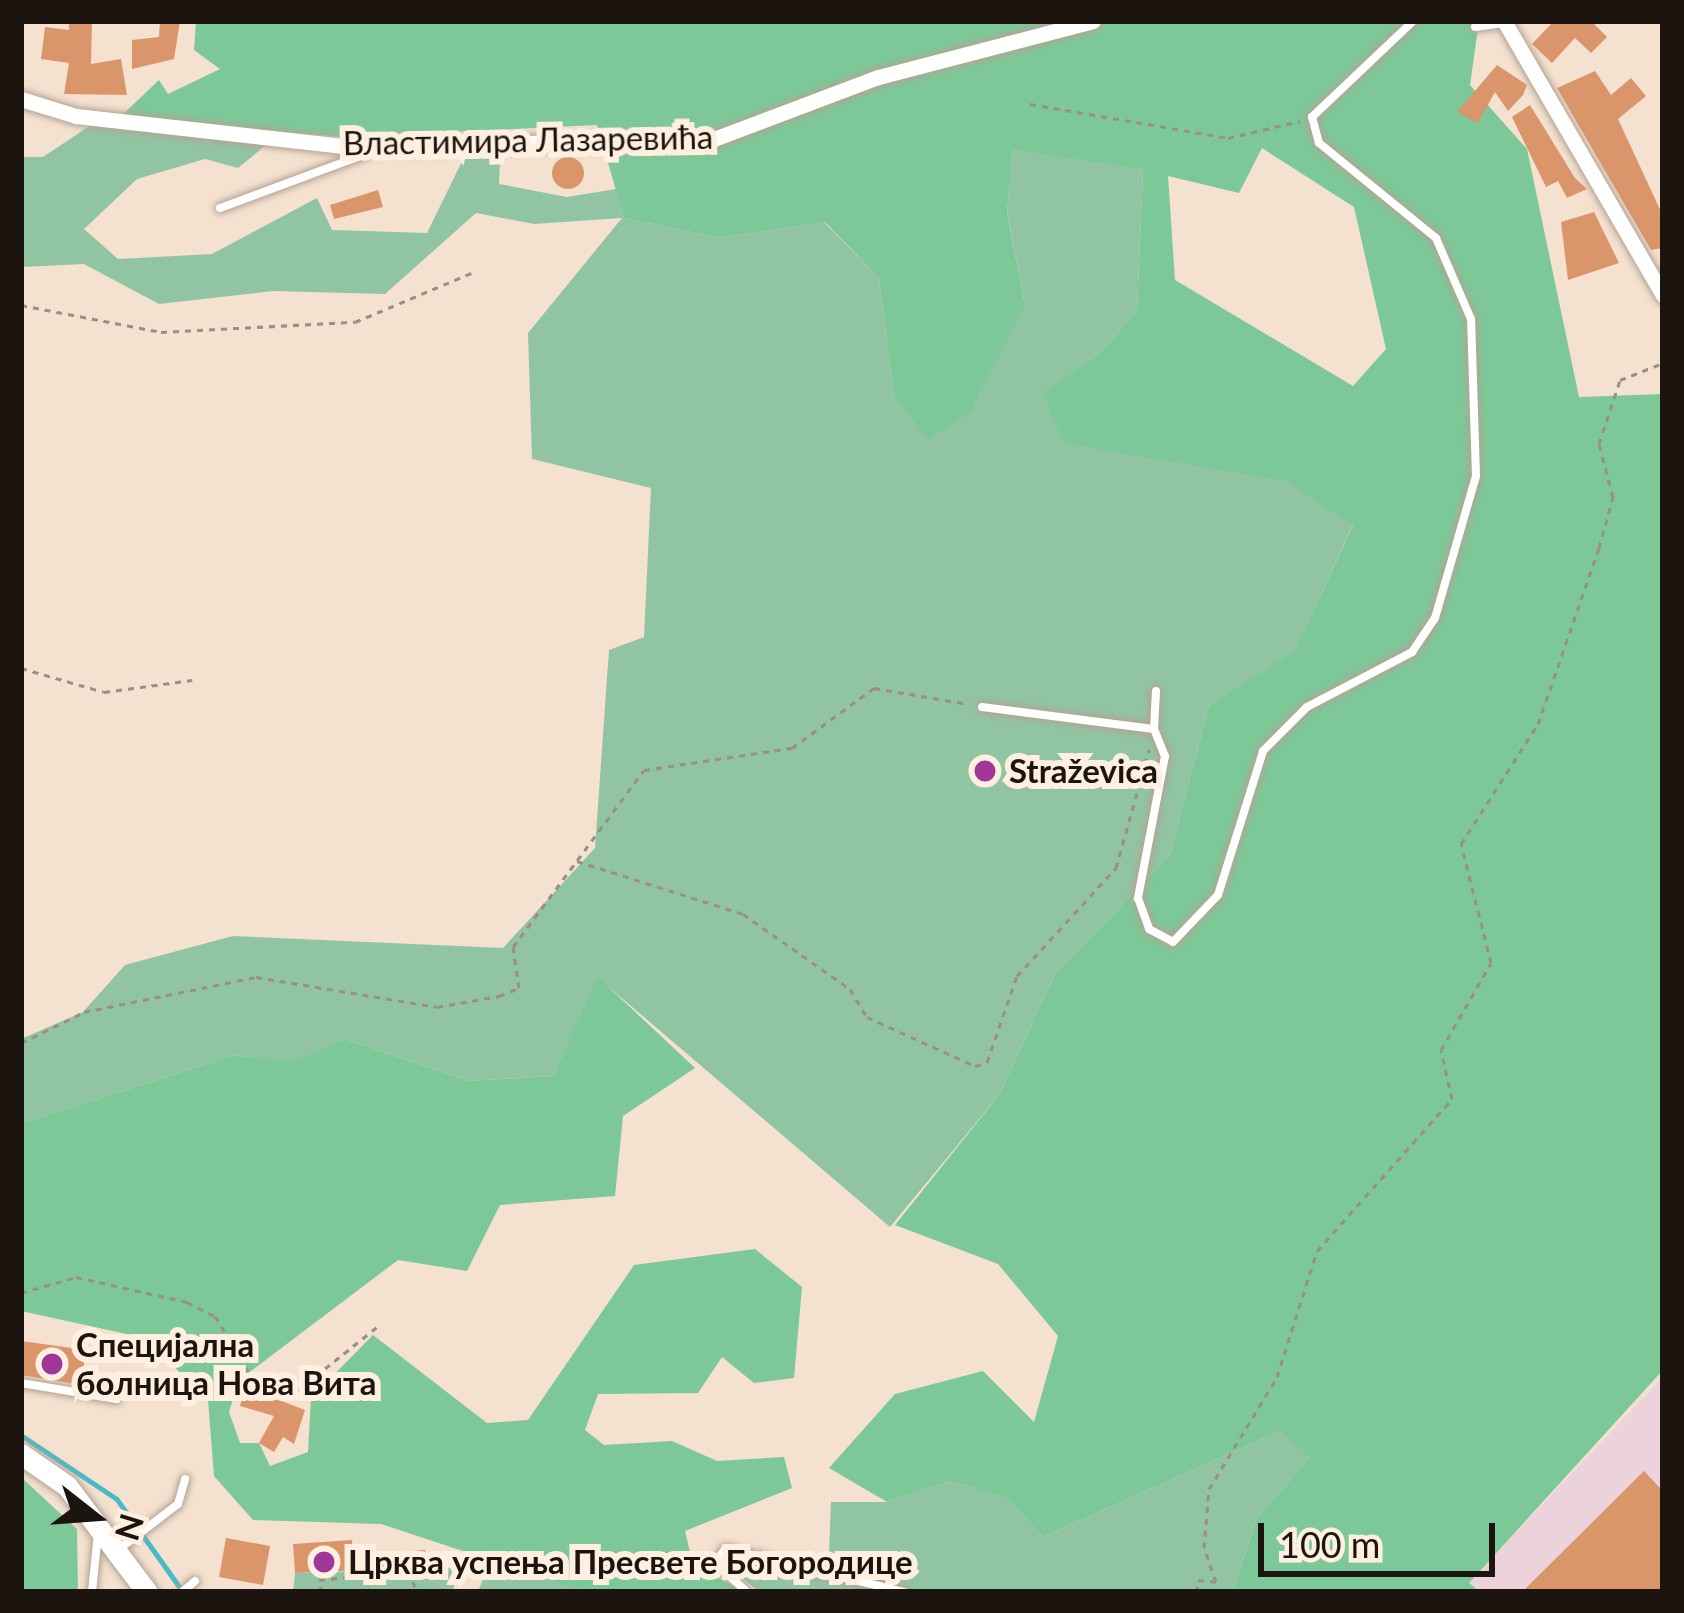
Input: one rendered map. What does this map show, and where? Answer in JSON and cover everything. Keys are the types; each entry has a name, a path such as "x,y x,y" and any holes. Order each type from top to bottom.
{"main road":[{"path":"21,1454 125,1545 147,1592"}],"street":[{"name":"Властимира Лазаревића","path":"21,99 76,116 382,147 711,140 878,77 1093,21"},
{"path":"1504,22 1663,295"}],"lane":[{"path":"1156,691 1154,729 1165,756 1138,898 1149,928 1173,942 1218,895 1263,751 1307,707 1412,652 1460,559 1480,404 1472,320 1436,238 1319,143 1316,109 1413,21"},
{"path":"1475,27 1504,22"},
{"path":"220,208 382,147"},
{"path":"982,707 1154,729"},
{"path":"21,1383 117,1399"},
{"path":"125,1545 151,1528 185,1479"},
{"path":"92,1592 100,1526"},
{"path":"748,1592 715,1563 725,1549 904,1592"},
{"path":"182,1592 193,1582"}],"path":[{"path":"1030,104 1228,137 1289,130 1316,109"},
{"path":"21,305 161,332 355,322 476,271"},
{"path":"1197,1592 1198,1580 1216,1582 1204,1548 1209,1490 1277,1377 1317,1251 1452,1099 1441,1050 1490,964 1461,844 1538,724 1592,570 1612,497 1598,444 1620,380 1663,363"},
{"path":"21,668 104,692 192,680"},
{"path":"21,1043 84,1012 256,977 437,1007 499,996 519,988 513,947 629,781 667,760 792,748 874,688 982,707"},
{"path":"576,861 743,914 850,989 867,1018 954,1059 987,1062 1018,976 1116,868 1154,729"},
{"path":"21,1293 76,1277 187,1302 215,1316 252,1378 297,1391 378,1326"},
{"path":"321,1592 319,1580 407,1571 418,1592"},
{"path":"363,1575 369,1592"}],"shaded area":[{"path":"1663,1377 1663,1592 1478,1592 1468,1583"}],"green space":[{"path":"196,21 1479,21 1470,85 1527,149 1579,397 1663,394 1663,1370 1469,1583 1480,1592 1233,1592 1256,1520 1310,1457 1280,1431 1043,1537 1009,1499 951,1481 887,1502 829,1468 895,1394 983,1371 1034,1422 1058,1336 998,1264 895,1225 999,1095 1055,974 1170,855 1209,705 1295,651 1353,525 1286,481 1063,443 1043,392 1101,352 1137,310 1143,170 1013,149 1007,213 1025,305 970,413 928,439 894,396 879,278 825,222 720,238 624,218 597,125 345,137 118,119 159,80 168,94 220,69 194,50","holes":["1262,148 1354,207 1386,349 1353,386 1175,280 1168,176 1239,193"]},
{"path":"100,119 278,135 238,168 205,159 137,179 84,229 118,259 212,254 317,198 332,230 427,233 471,143 501,139 499,184 567,197 616,189 624,218 720,238 824,222 879,278 894,396 1025,305 1007,212 1013,148 1143,170 1137,310 1101,352 1044,392 1287,481 1353,524 1295,652 1209,705 1170,855 1055,974 999,1095 890,1227 597,977 553,1076 469,1081 345,1039 292,1063 234,1055 21,1124 21,1039 83,1012 125,965 233,936 503,948 595,848 609,650 644,637 651,488 532,459 528,333 622,218 534,224 476,213 385,294 273,291 159,304 84,264 21,267 21,157 43,157"},
{"path":"597,976 695,1068 623,1116 615,1196 500,1205 467,1271 398,1260 239,1380 229,1412 240,1443 259,1443 270,1466 308,1452 311,1398 373,1335 487,1423 528,1420 634,1265 755,1249 802,1287 794,1378 754,1383 722,1357 698,1393 598,1394 585,1430 604,1445 672,1441 717,1461 784,1457 792,1488 685,1531 693,1565 746,1592 587,1592 381,1524 253,1520 214,1476 208,1400 145,1338 21,1311 21,1124 234,1055 292,1062 345,1039 469,1081 553,1076"},
{"path":"1280,1431 1311,1456 1256,1520 1233,1592 760,1592 726,1566 731,1555 828,1578 831,1502 887,1502 951,1481 1010,1499 1043,1537"},
{"path":"21,1477 77,1529 78,1592 21,1592"},
{"path":"491,1557 498,1559 587,1592 478,1592"},
{"path":"461,1568 452,1592 293,1592 295,1573"}],"building":[{"path":"69,21 92,21 91,64 121,59 127,95 64,94 69,63 41,59 45,27 69,30"},
{"path":"160,21 180,21 174,59 132,69 132,40 159,37"},
{"path":"1554,21 1591,21 1607,37 1591,53 1575,38 1552,63 1532,44"},
{"path":"1497,65 1527,85 1523,95 1508,111 1495,92 1478,123 1457,112"},
{"path":"1595,71 1611,95 1631,78 1646,96 1618,119 1663,216 1663,248 1651,250 1557,88"},
{"path":"1530,105 1575,178 1587,189 1567,198 1558,181 1546,187 1512,117"},
{"path":"568,157 579,162 584,173 579,184 568,189 557,184 552,173 557,162"},
{"path":"378,190 383,207 334,219 330,205"},
{"path":"1594,212 1619,263 1568,280 1561,222"},
{"name":"Специјална болница Нова Вита","path":"21,1341 86,1350 81,1385 21,1375"},
{"path":"245,1387 305,1410 294,1444 283,1437 274,1452 259,1443 274,1416 240,1406"},
{"path":"1644,1471 1663,1491 1663,1592 1522,1592"},
{"path":"226,1538 270,1546 263,1585 219,1577"},
{"path":"352,1540 353,1556 425,1550 427,1567 295,1573 293,1544"}],"waterway":[{"path":"21,1435 117,1499 182,1590"}],"place":[{"name":"Straževica","path":"985,771"},
{"name":"Специјална болница Нова Вита","path":"52,1364"},
{"name":"Црква успења Пресвете Богородице","path":"324,1562"}]}
